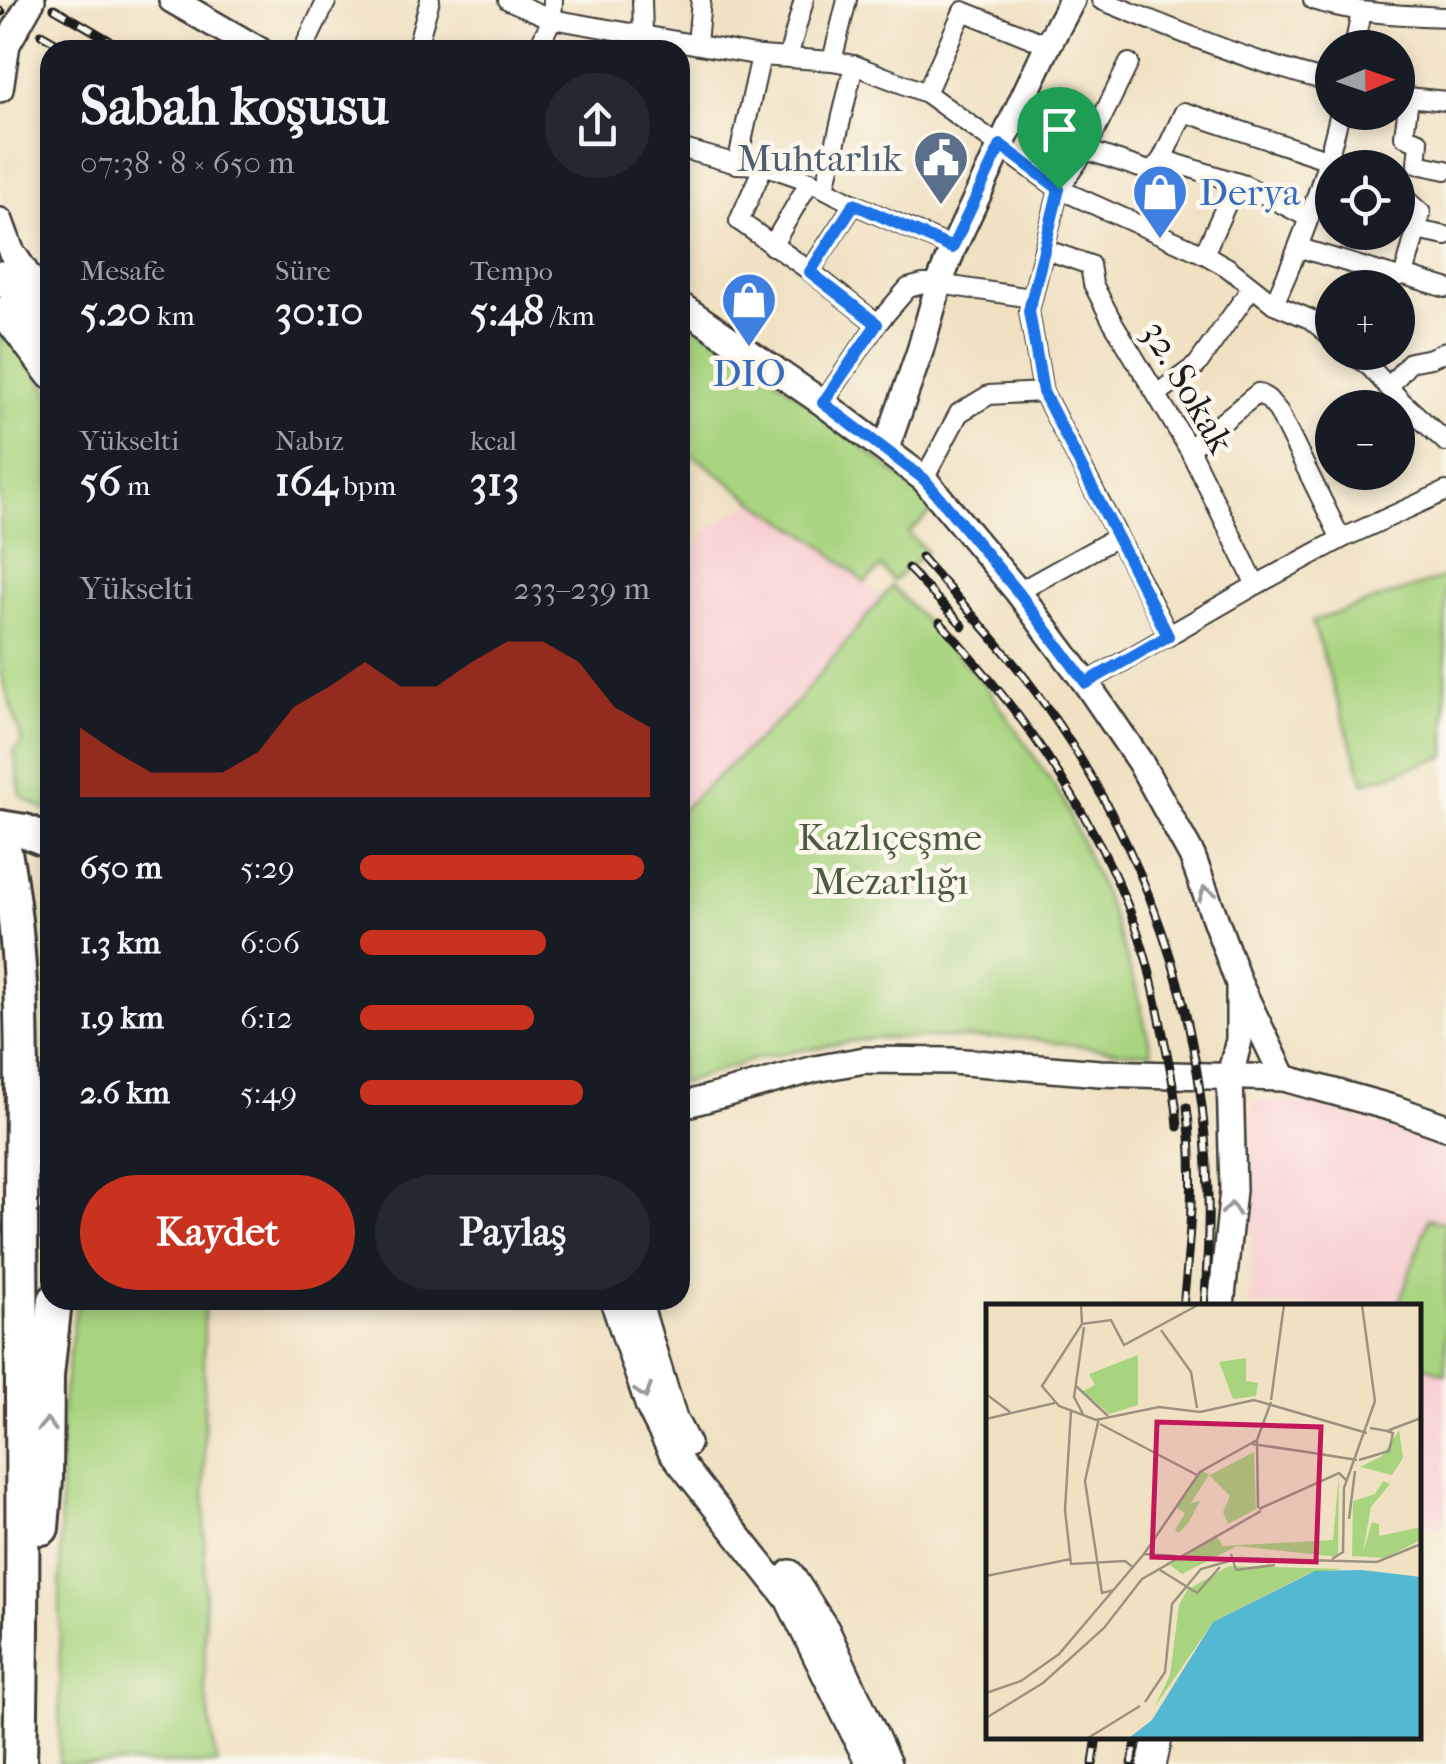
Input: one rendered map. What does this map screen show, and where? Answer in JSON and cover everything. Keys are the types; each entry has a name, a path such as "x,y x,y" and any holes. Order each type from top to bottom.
{"highway":[{"path":"20,1764 20,998 13,904 0,827 40,837"},
{"path":"23,1626 42,1524 55,1310"}],"main road":[{"path":"1152,1764 1157,1739"}],"street":[{"path":"0,89 2,52 32,0"},
{"path":"172,0 242,40"},
{"path":"308,40 327,0"},
{"path":"419,40 430,0"},
{"path":"508,0 675,40"},
{"path":"642,0 642,34"},
{"path":"697,44 701,0"},
{"path":"788,57 804,0"},
{"path":"832,61 847,0"},
{"path":"886,448 952,248 1072,0"},
{"path":"1101,0 1223,50 1315,78"},
{"path":"1313,0 1390,16 1441,11"},
{"path":"542,40 552,10"},
{"path":"926,94 964,11 1048,45"},
{"path":"1358,30 1361,12"},
{"path":"690,43 761,56 832,61 926,94 1059,189 1204,254 1226,266 1274,304 1315,323"},
{"path":"736,164 761,56"},
{"path":"1129,64 1086,150 1059,189 1029,311 1043,392 1168,636"},
{"path":"772,246 818,184 854,66"},
{"path":"1415,98 1446,101"},
{"path":"1086,150 1152,172 1184,112 1315,157"},
{"path":"1404,130 1404,136 1419,142 1415,167"},
{"path":"690,151 736,164 764,165 818,184 952,248"},
{"path":"1162,159 1245,184 1309,218"},
{"path":"1417,164 1446,170"},
{"path":"764,165 739,222 877,324"},
{"path":"1204,254 1236,183"},
{"path":"810,272 854,204"},
{"path":"1274,304 1315,206"},
{"path":"1402,270 1421,213 1415,207"},
{"path":"0,220 11,251 40,293"},
{"path":"1416,230 1446,236"},
{"path":"1300,248 1367,270"},
{"name":"32. Sokak","path":"1044,249 1090,265 1093,284 1111,319 1189,449 1256,584"},
{"path":"0,274 40,332"},
{"path":"1415,283 1446,288"},
{"path":"823,403 877,324 908,288 939,284 1032,298"},
{"path":"1157,394 1197,365 1252,287"},
{"path":"0,310 40,363"},
{"path":"690,312 886,448 924,479 1018,592 1140,762 1192,856 1239,984 1284,1078"},
{"path":"1389,387 1410,362 1446,351"},
{"path":"1378,370 1401,402 1446,442"},
{"path":"924,479 958,412 989,395 1043,392"},
{"path":"1189,449 1258,393 1278,411 1342,539"},
{"path":"1086,683 1256,584 1446,491"},
{"path":"1018,592 1117,537"},
{"path":"1222,1304 1233,1190 1230,1076 1238,1040 1239,984"},
{"path":"690,1103 815,1068 865,1060 952,1061 1100,1073 1284,1078 1396,1108 1446,1127"},
{"path":"616,1310 648,1407 671,1452 788,1599 868,1764"},
{"path":"641,1310 674,1420 688,1446 799,1584 826,1630 888,1764"}],"shaded area":[{"path":"754,501 818,542 883,599 792,708 690,802 690,555 707,530"},
{"path":"1253,1100 1314,1104 1446,1145 1446,1513 1439,1529 1421,1521 1421,1304 1250,1304"}],"green space":[{"path":"0,321 40,378 40,807 21,796 14,753 22,741 0,672"},
{"path":"690,321 770,373 938,507 908,533 927,552 893,581 881,567 865,583 818,542 690,454"},
{"path":"1446,577 1446,756 1364,783 1312,621"},
{"name":"Kazlıçeşme Mezarlığı","path":"892,586 987,687 1063,799 1110,909 1152,1052 1024,1038 871,1038 758,1058 690,1081 690,802 792,708"},
{"path":"1429,1218 1446,1224 1446,1374 1421,1365 1421,1304 1399,1304"},
{"path":"76,1310 204,1310 205,1687 217,1764 59,1764 63,1399"}],"railway":[{"path":"54,8 109,40"},
{"path":"41,34 52,40"},
{"path":"921,557 1003,650 1048,709 1092,778 1128,848 1158,920 1181,993 1197,1069 1206,1146 1204,1304"},
{"path":"908,568 963,626"},
{"path":"940,622 999,691 1053,765 1119,885 1151,978 1178,1127"},
{"path":"1183,1304 1192,1182 1187,1107"},
{"path":"1093,1764 1097,1739"},
{"path":"1132,1764 1136,1739"}],"place":[{"name":"Muhtarlık","path":"941,207"},
{"name":"Derya","path":"1160,241"},
{"name":"DIO","path":"749,349"}],"route":[{"path":"1001,145 1059,189 1029,311 1043,392 1168,636 1086,683 1018,592 924,479 823,403 877,324 810,272 854,204 952,248 1001,145"}]}
